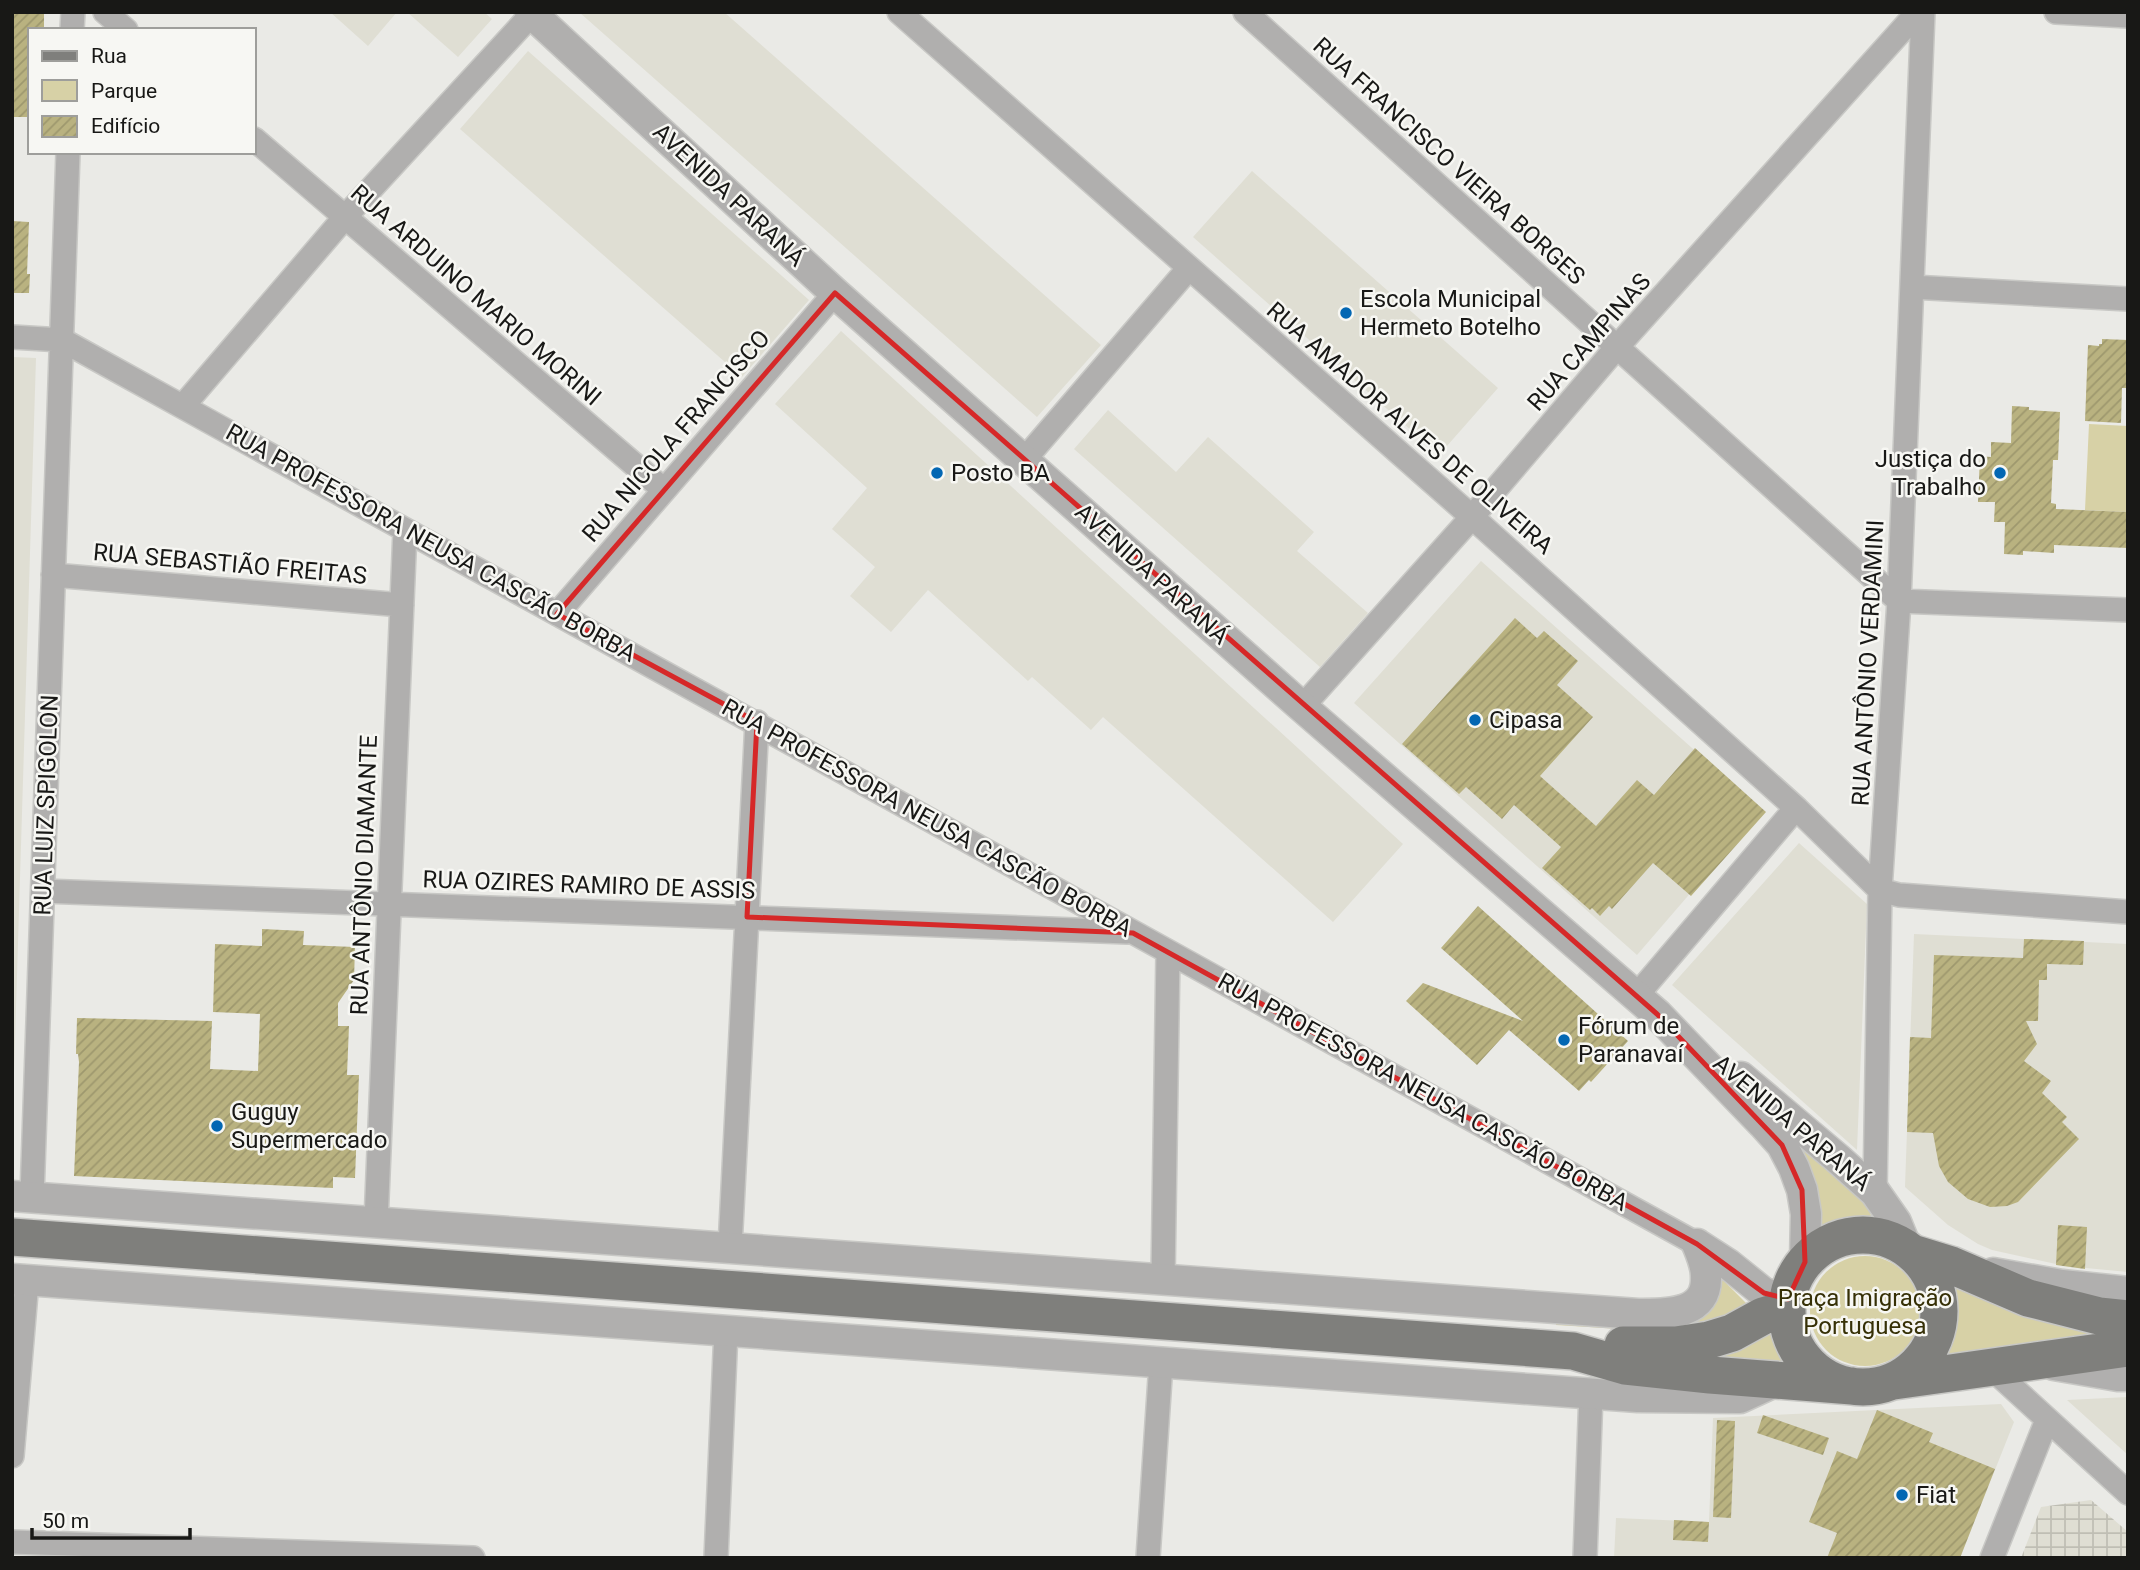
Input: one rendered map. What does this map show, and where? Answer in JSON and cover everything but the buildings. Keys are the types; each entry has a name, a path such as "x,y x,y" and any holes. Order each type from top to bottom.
{"main road":[{"path":"1852,1386 1831,1380 1812,1367 1798,1350 1790,1330 1788,1304 1793,1280 1805,1262 1830,1242 1862,1235 1878,1237 2028,1298 2088,1314 2128,1319"},
{"path":"20,1237 1573,1351 1626,1345 1676,1345 1709,1340 1732,1333 1788,1304"},
{"path":"1893,1381 1910,1371 1923,1358 1933,1341 1938,1322 1939,1303 1934,1284 1925,1267 1910,1251"},
{"path":"1573,1351 1625,1366 1874,1386 1989,1366 2128,1348"}],"street":[{"path":"105,12 123,28"},
{"name":"RUA AMADOR ALVES DE OLIVEIRA","path":"899,12 1472,517 1796,808 1880,890"},
{"name":"RUA FRANCISCO VIEIRA BORGES","path":"1245,12 1899,601"},
{"name":"RUA CAMPINAS","path":"1302,707 1917,12"},
{"name":"RUA ANTÔNIO VERDAMINI","path":"1875,1192 1880,890 1899,601 1923,12"},
{"path":"2056,12 2128,16"},
{"path":"183,406 345,217 531,13"},
{"name":"AVENIDA PARANÁ","path":"531,13 835,293 1302,707 1647,1005 1753,1086 1875,1192 1896,1222 1910,1251"},
{"name":"RUA ARDUINO MARIO MORINI","path":"256,141 664,490"},
{"name":"RUA LUIZ SPIGOLON","path":"12,1457 22,1196 43,891 68,154"},
{"path":"1024,460 1189,268"},
{"path":"1912,287 2128,299"},
{"name":"RUA NICOLA FRANCISCO","path":"557,614 835,293"},
{"path":"12,337 62,340"},
{"name":"RUA PROFESSORA NEUSA CASCÃO BORBA","path":"62,340 1697,1244 1728,1264 1764,1293 1788,1304"},
{"name":"RUA ANTÔNIO DIAMANTE","path":"376,1222 405,530"},
{"name":"RUA SEBASTIÃO FREITAS","path":"53,575 402,605"},
{"path":"1899,601 2128,610"},
{"path":"730,1247 757,722"},
{"path":"1647,1005 1796,808"},
{"path":"1880,890 1899,895 2128,912"},
{"name":"RUA OZIRES RAMIRO DE ASSIS","path":"43,891 1133,933"},
{"path":"1163,1279 1168,952"},
{"name":"AVENIDA PARANÁ","path":"1647,1005 1782,1145 1802,1190 1806,1214 1805,1262"},
{"path":"22,1196 1625,1313 1667,1314 1684,1311 1701,1298 1706,1276 1697,1244"},
{"path":"1951,1265 2062,1286 2128,1292"},
{"path":"20,1280 1638,1397 1740,1398 1779,1380"},
{"path":"716,1558 726,1331"},
{"path":"2030,1360 2128,1376"},
{"path":"1148,1558 1161,1363"},
{"path":"1989,1366 2128,1493"},
{"path":"1585,1558 1591,1393"},
{"path":"1992,1558 2048,1420"},
{"path":"12,1542 473,1558"}],"highlighted area":[{"path":"835,293 1657,1014 1782,1145 1802,1190 1805,1262 1788,1299 1764,1293 1697,1244 1133,933 747,917 757,722 557,614"}],"shaded area":[{"path":"330,12 397,12 368,46"},
{"path":"407,12 484,12 492,19 458,57"},
{"path":"579,12 724,12 1101,345 1037,417"},
{"path":"528,51 809,300 742,377 460,129"},
{"name":"Escola Municipal Hermeto Botelho","path":"1252,171 1498,388 1439,455 1193,237"},
{"path":"841,331 1403,844 1333,922 1103,717 1091,730 1032,677 1028,681 928,590 891,632 850,596 875,567 832,529 867,488 775,404"},
{"path":"12,357 36,358 12,1138"},
{"path":"1108,410 1176,472 1208,437 1314,532 1297,551 1368,613 1320,667 1074,449"},
{"path":"1481,561 1762,810 1637,955 1354,703"},
{"path":"1799,843 1867,904 1857,1150 1672,985"},
{"path":"1914,934 2128,944 2128,1272 2065,1266 1992,1250 1948,1225 1905,1187"},
{"path":"2128,1397 2128,1455 2067,1400"},
{"path":"2001,1404 2014,1422 1960,1558 1614,1558 1616,1518 1709,1522 1713,1418"},
{"path":"2091,1500 2128,1532 2128,1558 2021,1558 2041,1507"}],"green space":[{"path":"2089,424 2128,426 2128,512 2085,510"},
{"path":"1773,1115 1859,1197 1869,1210 1871,1219 1834,1226 1818,1233"},
{"name":"Praça Imigração Portuguesa","path":"1865,1256 1886,1260 1904,1272 1916,1290 1920,1311 1916,1332 1904,1350 1886,1362 1865,1366 1844,1362 1826,1350 1814,1332 1810,1311 1814,1290 1826,1272 1844,1260"},
{"path":"1723,1280 1752,1309 1739,1320 1652,1331 1556,1325 1557,1317 1664,1325"},
{"path":"1950,1283 2128,1330 1944,1358 1952,1319"},
{"path":"1775,1331 1784,1354 1794,1367 1666,1356"}],"place":[{"name":"Escola Municipal Hermeto Botelho","path":"1346,313"},
{"name":"Posto BA","path":"937,473"},
{"name":"Justiça do Trabalho","path":"2000,473"},
{"name":"Cipasa","path":"1475,720"},
{"name":"Fórum de Paranavaí","path":"1564,1040"},
{"name":"Guguy Supermercado","path":"217,1126"},
{"name":"Fiat","path":"1902,1495"}]}
